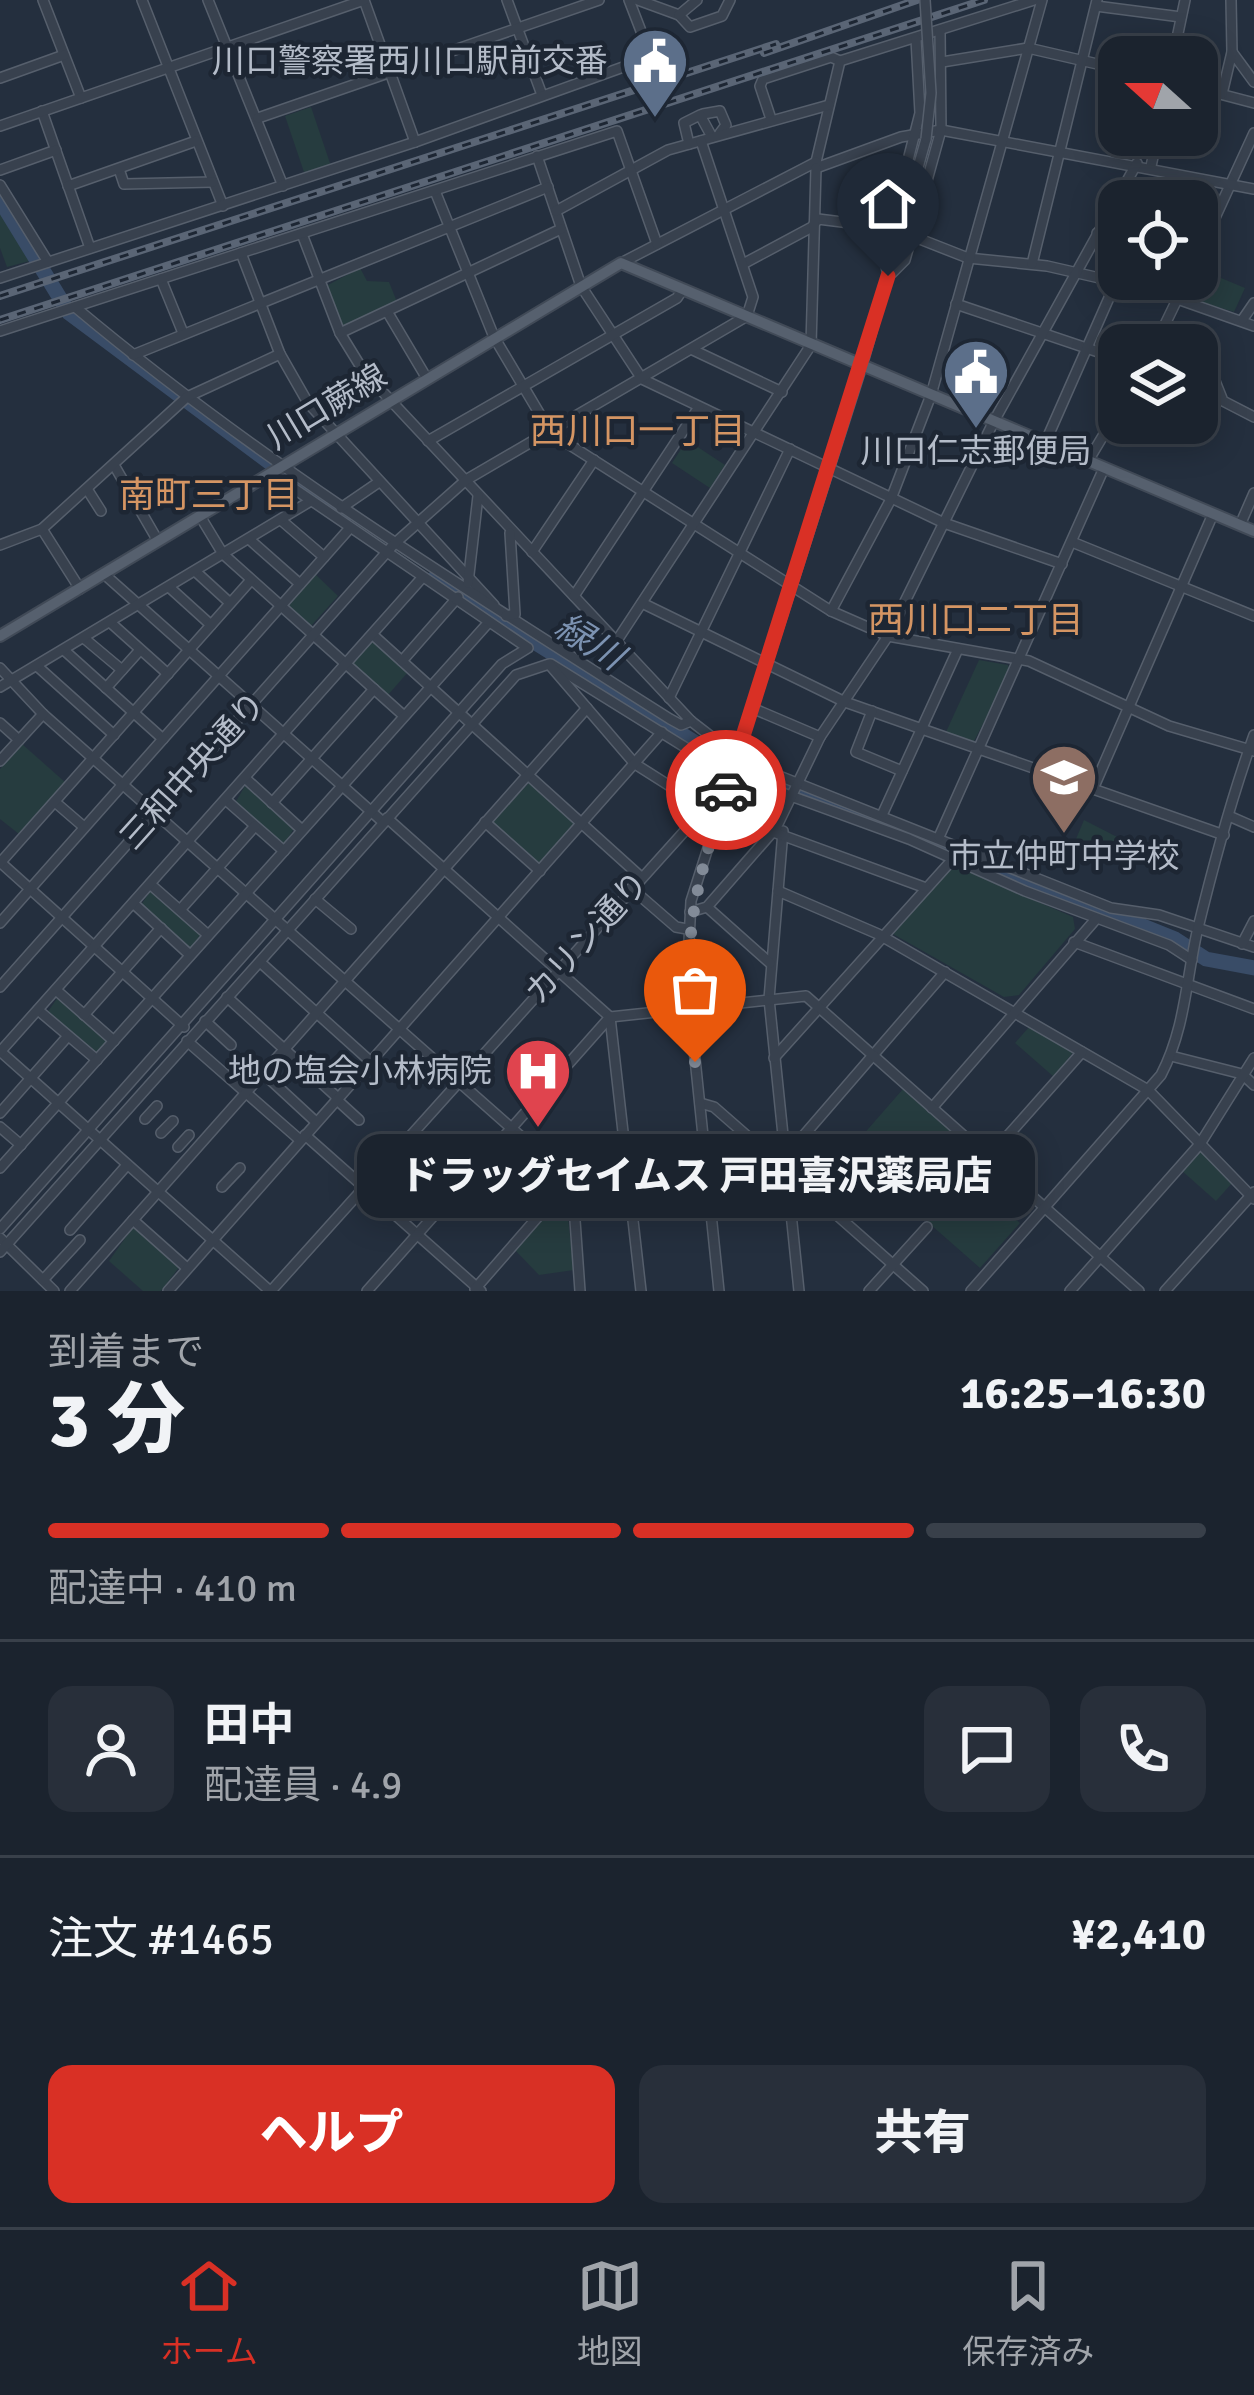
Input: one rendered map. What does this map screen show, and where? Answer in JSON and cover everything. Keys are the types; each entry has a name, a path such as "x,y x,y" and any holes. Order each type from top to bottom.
{"main road":[{"path":"621,263 1254,531"},
{"name":"川口蕨線","path":"0,635 621,263"}],"street":[{"path":"45,0 81,98"},
{"path":"142,0 223,206"},
{"path":"208,0 283,186"},
{"path":"0,126 364,0 415,142"},
{"path":"506,0 542,95"},
{"path":"258,118 599,0"},
{"path":"633,0 679,15 690,27 722,16 730,0"},
{"path":"0,278 415,142 651,57 633,0"},
{"path":"719,1291 690,1009 687,928 718,815 888,276 931,93 926,0"},
{"path":"771,119 760,86 763,79 831,57 840,61 1038,0 931,395 891,499 831,611"},
{"path":"1177,36 1185,0"},
{"path":"1222,94 1232,52 1231,0"},
{"path":"679,15 698,1"},
{"path":"1032,264 1097,3 1181,17"},
{"path":"888,276 905,260 940,130 940,31"},
{"path":"888,276 884,254 890,228 921,136 916,39"},
{"path":"942,62 1028,48 1098,64"},
{"path":"1232,52 1254,82"},
{"path":"0,78 64,56"},
{"path":"616,642 811,345 816,165 840,61"},
{"path":"1218,93 1254,103"},
{"path":"556,211 673,149 829,105"},
{"path":"42,111 90,248"},
{"path":"394,544 466,480 747,316 753,297 704,140 683,123 722,113 725,126 704,140"},
{"path":"0,331 617,130 657,244"},
{"path":"621,263 816,165 940,130 1234,181 1254,189"},
{"path":"1218,214 1254,133"},
{"path":"68,186 196,141"},
{"path":"0,170 56,150"},
{"path":"537,156 581,286 642,379 944,524 1062,564"},
{"path":"1151,166 1153,156"},
{"path":"800,1291 769,999 778,834 820,737 889,636 994,421 1137,163"},
{"path":"119,169 124,184 213,182"},
{"path":"0,185 48,262"},
{"path":"133,355 548,188"},
{"path":"434,191 494,337 551,433 831,611 889,636 1021,660 1128,708 1252,750"},
{"path":"818,219 890,228"},
{"path":"743,264 812,227 818,219"},
{"path":"340,333 561,229"},
{"path":"302,234 340,333 390,401 668,698 736,758 1111,908 1159,915 1248,946 1254,921"},
{"path":"912,236 968,258 1032,264 1098,278"},
{"path":"241,254 280,353 308,403 417,523 466,586"},
{"path":"160,279 183,334"},
{"path":"428,441 677,298 683,289"},
{"path":"1045,443 1108,300"},
{"path":"1184,300 1254,326"},
{"path":"1243,319 1254,303"},
{"path":"956,304 1098,352"},
{"path":"2,1241 88,1129 502,664 528,648 309,502 277,469 75,307"},
{"path":"388,313 426,377"},
{"path":"693,350 782,392"},
{"path":"0,545 42,529 187,397 280,353"},
{"path":"1218,388 1223,401 1254,418"},
{"path":"574,596 699,407"},
{"path":"1088,461 1098,444"},
{"path":"668,698 790,449"},
{"path":"532,552 594,460"},
{"path":"113,465 158,541"},
{"path":"939,837 1104,468"},
{"path":"277,469 670,719 680,725 691,721"},
{"path":"341,508 379,482"},
{"path":"87,489 101,512"},
{"path":"1240,525 1254,494"},
{"path":"402,661 466,586 467,548 478,496"},
{"path":"4,685 309,502"},
{"path":"1093,789 1213,514"},
{"path":"200,516 223,554 403,716"},
{"path":"281,520 324,557"},
{"path":"42,529 80,590"},
{"path":"0,923 349,530"},
{"path":"506,617 515,614 510,530"},
{"path":"249,539 300,584"},
{"path":"1072,542 1254,616"},
{"name":"三和中央通り","path":"0,987 394,544"},
{"path":"195,571 230,603"},
{"path":"104,574 610,1017 641,1291"},
{"path":"251,580 0,863 182,1025 246,1092 364,1188 477,1290 574,1183 783,1164 945,973"},
{"path":"271,1291 0,1052 421,580"},
{"path":"169,587 211,625"},
{"path":"642,603 845,702 1224,835"},
{"path":"1,1165 489,622"},
{"path":"111,623 168,674"},
{"path":"373,634 641,877"},
{"path":"85,639 122,670"},
{"path":"883,813 958,649"},
{"path":"106,688 140,650"},
{"path":"65,651 163,739"},
{"path":"549,664 635,764 704,814 778,834 926,888"},
{"path":"2,1241 100,1140 516,675 549,664 731,774 1169,945 1192,959"},
{"path":"37,666 114,735"},
{"path":"0,668 4,685 43,714 574,1183"},
{"path":"272,803 374,689"},
{"path":"70,1291 587,708"},
{"path":"752,708 820,737"},
{"path":"872,711 856,752 902,771"},
{"path":"0,761 43,714"},
{"path":"0,723 20,740"},
{"path":"168,1291 662,732"},
{"path":"971,1291 1148,1090 1171,1056 1198,930 1254,735"},
{"path":"245,778 302,830"},
{"path":"226,800 284,851"},
{"path":"55,802 84,827"},
{"name":"カリン通り","path":"271,1291 694,818 704,814"},
{"path":"1229,816 1254,827"},
{"path":"485,822 540,871"},
{"path":"180,910 255,826"},
{"path":"690,912 707,907 778,834"},
{"path":"775,1058 953,859"},
{"path":"150,884 208,935"},
{"path":"631,888 676,927 687,928"},
{"path":"778,890 883,936 1148,1090 1253,1196 1165,1291"},
{"path":"316,899 351,929"},
{"path":"133,903 190,955"},
{"path":"707,907 770,964"},
{"path":"932,1108 1096,919"},
{"path":"84,1015 160,928"},
{"path":"1073,942 1254,1009"},
{"path":"260,962 370,1061"},
{"path":"279,979 289,968"},
{"path":"297,995 306,985"},
{"path":"56,990 114,1041"},
{"path":"367,1291 610,1017 806,996 1139,1291"},
{"path":"227,997 359,1120"},
{"path":"38,1010 97,1060"},
{"path":"205,1021 231,1045"},
{"path":"0,1113 68,1036"},
{"path":"988,1158 1082,1052"},
{"path":"1171,1056 1242,1074 1254,1085"},
{"path":"1070,1291 1200,1144 1254,1058"},
{"path":"263,1073 316,1122"},
{"path":"700,1103 714,1107 783,1164 922,1291"},
{"path":"146,1119 157,1106"},
{"path":"161,1133 173,1121"},
{"path":"0,1127 21,1145"},
{"path":"178,1148 189,1135"},
{"path":"70,1230 128,1165"},
{"path":"222,1187 240,1168"},
{"path":"574,1183 580,1291"},
{"path":"134,1220 187,1268"},
{"path":"869,1291 927,1227"},
{"path":"43,1280 80,1240"},
{"path":"2,1241 54,1291"}],"green space":[{"path":"311,107 331,166 305,175 285,116"},
{"path":"0,200 37,259 7,267 0,248"},
{"path":"360,268 367,281 389,282 397,302 342,326 326,286"},
{"path":"1218,277 1245,288 1234,312 1195,300 1218,300"},
{"path":"687,440 725,465 710,488 672,463"},
{"path":"314,573 338,596 310,627 286,605"},
{"path":"374,639 409,671 387,696 352,664"},
{"path":"979,660 1008,665 1010,672 973,743 946,732"},
{"path":"22,744 66,783 19,834 0,819 0,769"},
{"path":"529,783 575,823 540,865 491,823"},
{"path":"245,786 295,827 284,844 235,803"},
{"path":"1084,820 1125,841 1115,862 1073,846"},
{"path":"953,865 1073,917 1075,929 1019,995 1004,997 893,934"},
{"path":"151,890 201,934 191,948 141,905"},
{"path":"58,997 108,1039 97,1054 47,1013"},
{"path":"1030,1026 1074,1051 1054,1077 1015,1043"},
{"path":"903,1089 1028,1199 1013,1217 1020,1223 980,1268 848,1152"},
{"path":"1199,1149 1233,1182 1216,1201 1181,1170"},
{"path":"565,1192 574,1270 539,1275 515,1250"},
{"path":"133,1227 180,1266 161,1291 143,1291 109,1261"}],"waterway":[{"name":"緑川","path":"0,200 69,313 344,518"},
{"name":"緑川","path":"433,579 744,773 890,824 1175,939 1206,959 1254,968"}],"railway":[{"path":"764,53 917,0"},
{"path":"0,320 984,0"},
{"path":"0,296 776,44"}],"way so far":[{"path":"695,1062 687,928 696,879 726,790"}],"place":[{"name":"川口警察署西川口駅前交番","path":"655,120"},
{"name":"川口仁志郵便局","path":"976,431"},
{"name":"市立仲町中学校","path":"1064,836"},
{"name":"ドラッグセイムス 戸田喜沢薬局店","path":"695,1062"},
{"name":"地の塩会小林病院","path":"538,1130"}],"district":[{"name":"西川口一丁目","path":"638,431"},
{"name":"南町三丁目","path":"209,495"},
{"name":"西川口二丁目","path":"976,620"}],"route":[{"path":"726,790 888,276"}]}
